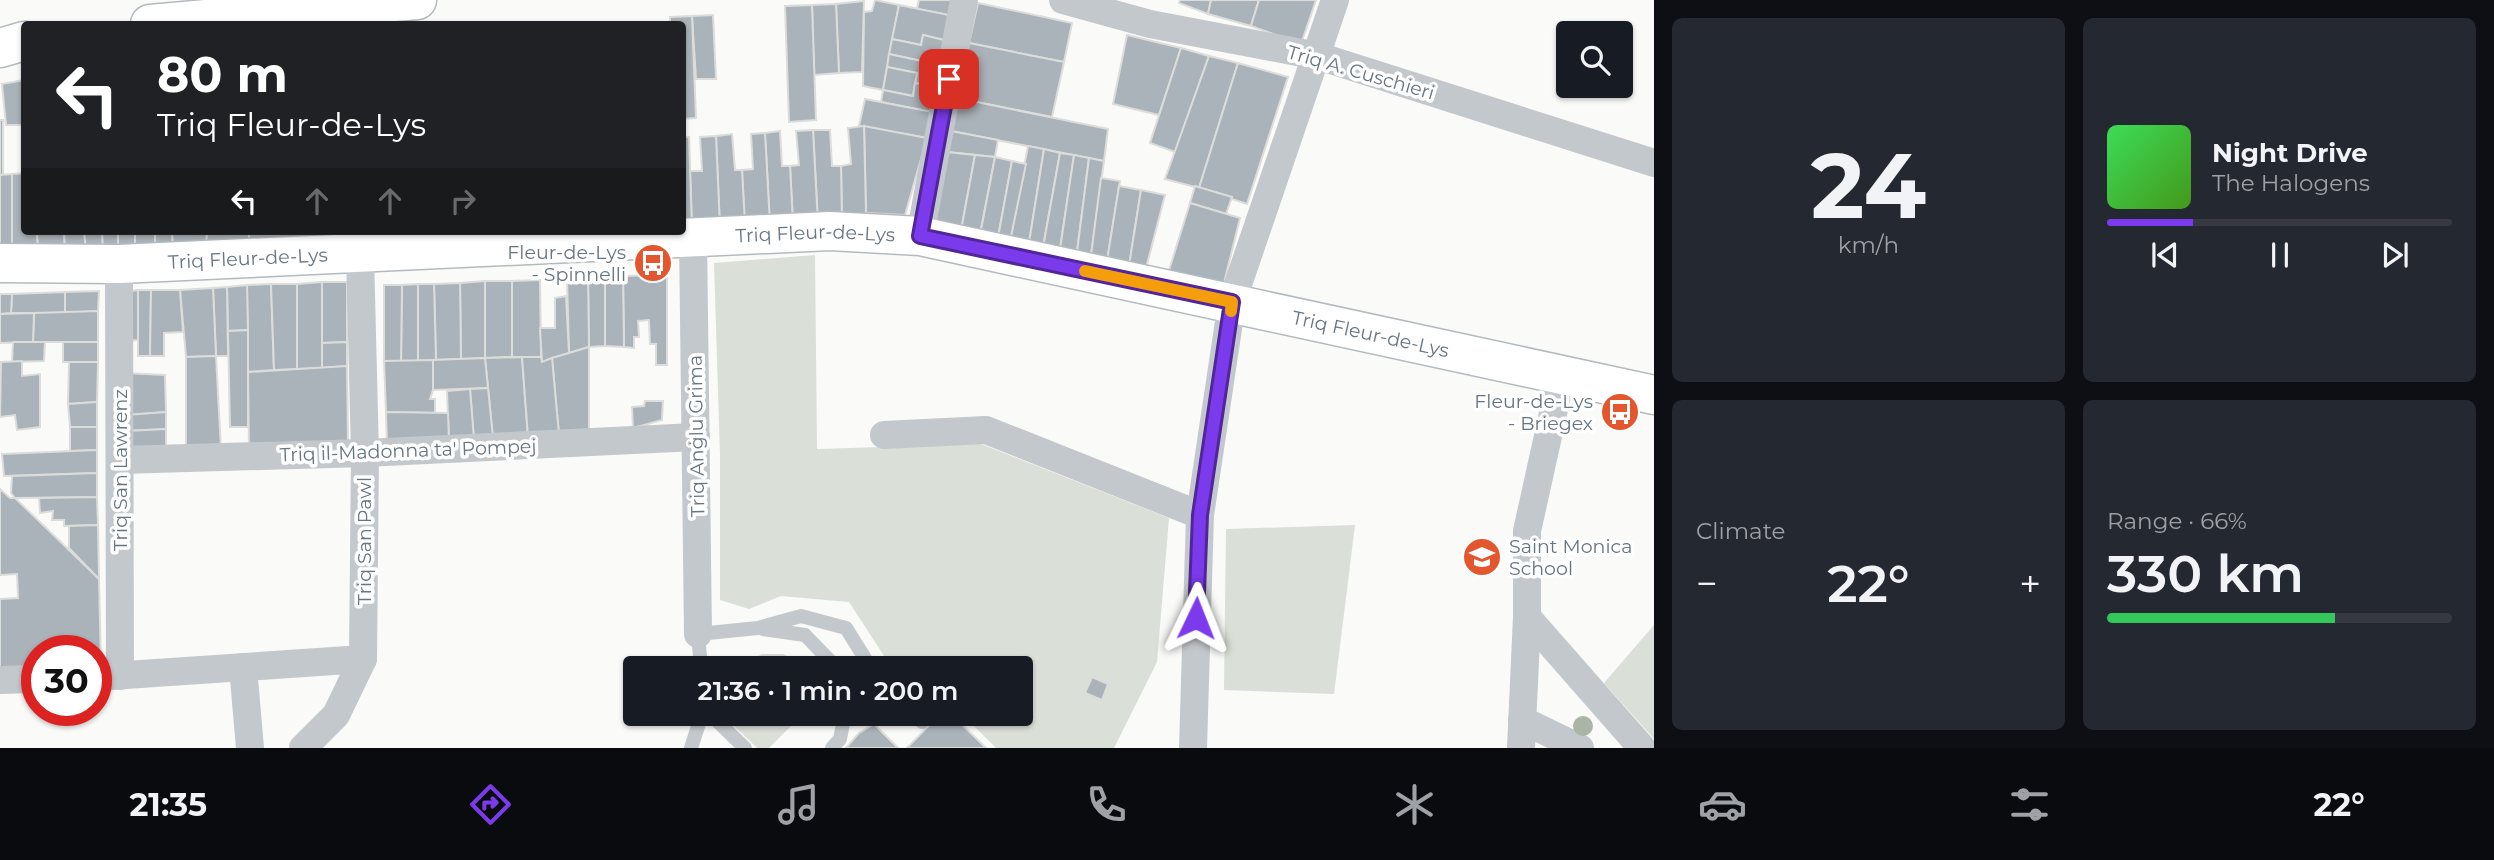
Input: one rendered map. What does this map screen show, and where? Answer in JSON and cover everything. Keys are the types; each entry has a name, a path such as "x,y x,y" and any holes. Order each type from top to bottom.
{"main road":[{"path":"183,21 416,0"},
{"path":"0,48 21,42"},
{"name":"Triq Fleur-de-Lys","path":"0,263 119,264 360,255 830,231 920,236 1654,395"}],"street":[{"path":"920,236 964,0"},
{"name":"Triq A. Cuschieri","path":"1063,0 1150,24 1318,56 1654,163"},
{"path":"1193,748 1200,515 1232,302 1335,0"},
{"name":"Triq Anġlu Grima","path":"693,238 698,635"},
{"name":"Triq San Pawl","path":"360,255 365,453 363,659"},
{"name":"Triq San Lawrenz","path":"110,635 120,460 119,264"},
{"path":"1562,373 1527,530 1527,617 1521,734 1580,748"},
{"path":"884,435 986,430 1200,515"},
{"name":"Triq il-Madonna ta' Pompej","path":"120,460 365,453 696,437"},
{"path":"1527,617 1642,748"},
{"path":"112,676 363,659 336,715 303,748"},
{"path":"243,667 250,748"},
{"path":"0,680 21,679"}],"lane":[{"path":"700,656 698,635 758,628 801,616 846,628 864,656"},
{"path":"758,628 805,635 825,656"},
{"path":"691,748 698,726"},
{"path":"722,726 745,748"},
{"path":"832,748 840,738 842,726"}],"shaded area":[{"path":"815,255 817,449 981,444 1169,518 1157,662 1114,748 996,748 974,726 1033,726 1033,656 884,656 849,602 781,596 749,609 720,600 720,455 714,263"},
{"path":"1355,525 1334,694 1224,690 1226,529"},
{"path":"1654,625 1654,739 1604,683"},
{"path":"784,654 787,656 758,656"},
{"path":"734,726 791,726 769,748 757,748"}],"building":[{"path":"875,0 899,5 883,90 863,86 864,12 872,11"},
{"path":"919,0 952,0 949,15 917,9"},
{"path":"1180,0 1211,0 1208,14 1179,3"},
{"path":"1211,0 1259,0 1251,26 1208,14"},
{"path":"1259,0 1316,0 1301,44 1251,26"},
{"path":"864,1 862,72 839,73 836,4"},
{"path":"978,3 1072,23 1064,62 969,43"},
{"path":"836,4 839,73 814,75 812,5"},
{"path":"812,5 816,120 789,122 785,6"},
{"path":"899,5 949,15 944,40 923,35 921,45 892,39"},
{"path":"713,15 716,79 696,79 692,16"},
{"path":"692,16 696,118 686,119 686,21 670,21 670,17"},
{"path":"923,35 944,40 940,65 889,54 892,39 921,45"},
{"path":"1127,35 1181,48 1159,115 1113,104"},
{"path":"969,43 1064,62 1052,117 957,98"},
{"path":"1181,48 1209,56 1175,152 1150,143"},
{"path":"889,54 940,65 936,87 915,83 917,73 887,67"},
{"path":"1209,56 1238,63 1199,188 1165,179"},
{"path":"1238,63 1288,77 1247,204 1199,188"},
{"path":"887,67 917,73 913,96 883,90"},
{"path":"21,81 21,125 6,125 2,84"},
{"path":"915,83 936,87 932,112 881,102 883,90 913,96"},
{"path":"957,98 1108,129 1104,161 951,131"},
{"path":"865,99 932,112 927,138 859,126"},
{"path":"0,120 3,120 3,175 0,175"},
{"path":"864,126 927,138 905,215 866,213"},
{"path":"864,126 866,213 842,222 841,166 851,164 848,128"},
{"path":"813,130 830,130 832,166 841,166 842,222 818,224"},
{"path":"813,130 818,224 793,223 790,166 799,165 796,131"},
{"path":"780,131 782,166 790,166 793,223 770,225 765,133"},
{"path":"951,131 998,140 995,157 947,152"},
{"path":"765,133 770,225 745,225 742,170 753,169 751,134"},
{"path":"732,134 735,170 742,170 745,225 720,228 716,136"},
{"path":"716,136 720,228 692,229 690,171 702,171 700,137"},
{"path":"686,137 689,137 692,229 686,229"},
{"path":"1028,146 1044,149 1028,249 1009,246"},
{"path":"1044,149 1060,153 1042,253 1028,249"},
{"path":"947,152 975,155 960,236 934,231"},
{"path":"1060,153 1074,155 1059,256 1042,253"},
{"path":"975,155 995,157 979,240 960,236"},
{"path":"1074,155 1089,158 1076,260 1059,256"},
{"path":"995,157 1012,161 997,243 979,240"},
{"path":"1089,158 1104,161 1090,263 1076,260"},
{"path":"1012,161 1026,164 1009,246 997,243"},
{"path":"21,173 21,235 37,235 38,250 12,251 12,174"},
{"path":"12,174 12,251 0,251 0,175"},
{"path":"1101,178 1120,181 1106,267 1090,263"},
{"path":"1119,186 1141,190 1128,272 1106,267"},
{"path":"1195,186 1232,197 1226,214 1190,203"},
{"path":"1141,190 1165,195 1144,276 1128,272"},
{"path":"1190,203 1240,218 1222,291 1166,280"},
{"path":"37,235 64,235 65,250 38,250"},
{"path":"64,235 84,235 86,249 65,250"},
{"path":"84,235 102,235 103,249 86,249"},
{"path":"102,235 118,235 118,248 103,249"},
{"path":"118,235 135,235 135,247 118,248"},
{"path":"135,235 155,235 155,247 135,247"},
{"path":"155,235 172,235 173,247 155,247"},
{"path":"172,235 207,235 207,249 173,247"},
{"path":"207,235 249,235 249,245 206,247"},
{"path":"249,235 327,235 328,242 249,245"},
{"path":"327,235 377,235 377,240 328,242"},
{"path":"667,275 667,365 656,365 656,344 650,344 649,320 638,321 639,337 634,337 634,348 624,347 623,276"},
{"path":"605,276 623,276 624,347 605,346"},
{"path":"605,276 605,346 589,347 588,277"},
{"path":"588,277 589,347 569,353 567,278"},
{"path":"540,280 541,357 512,357 512,281"},
{"path":"485,281 512,281 512,357 485,358"},
{"path":"485,281 485,358 461,359 460,283"},
{"path":"322,282 322,368 297,369 297,284"},
{"path":"322,282 347,282 347,342 322,343"},
{"path":"460,283 461,359 436,360 434,284"},
{"path":"271,284 274,370 248,372 247,285"},
{"path":"271,284 297,284 297,369 274,370"},
{"path":"418,284 434,284 436,360 418,361"},
{"path":"418,284 418,361 401,361 402,285"},
{"path":"247,285 248,330 228,331 227,287"},
{"path":"384,285 402,285 401,361 384,361"},
{"path":"227,287 228,356 216,356 213,288"},
{"path":"213,288 216,356 186,357 180,290"},
{"path":"138,290 151,290 150,356 138,356"},
{"path":"138,290 138,340 125,341 124,292"},
{"path":"151,290 180,290 183,332 164,333 164,356 150,356"},
{"path":"99,291 98,311 65,313 65,292"},
{"path":"65,292 65,313 11,313 12,294"},
{"path":"0,294 12,294 11,313 0,314"},
{"path":"566,296 569,353 542,362 540,328 555,328 555,298"},
{"path":"98,311 98,342 33,342 34,313"},
{"path":"34,313 33,342 0,343 0,314"},
{"path":"248,330 248,427 230,427 228,331"},
{"path":"13,342 45,342 44,361 12,362"},
{"path":"63,342 98,342 98,362 63,362"},
{"path":"347,342 347,366 322,368 322,343"},
{"path":"589,347 589,432 559,435 552,358"},
{"path":"216,356 221,450 186,451 186,357"},
{"path":"522,357 528,437 493,438 485,358"},
{"path":"522,357 541,357 542,362 552,358 559,435 528,437"},
{"path":"485,358 488,388 433,390 433,360"},
{"path":"433,360 433,390 430,399 435,399 435,413 386,412 384,361"},
{"path":"22,361 22,376 40,374 40,427 17,430 15,415 0,417 1,362"},
{"path":"69,362 98,362 97,402 68,404"},
{"path":"347,366 348,444 249,448 248,372"},
{"path":"124,373 165,375 166,412 126,415"},
{"path":"488,388 493,438 474,440 470,389"},
{"path":"470,389 474,440 449,441 447,391"},
{"path":"645,401 663,401 662,420 633,428 632,407 644,406"},
{"path":"97,402 97,427 70,427 68,404"},
{"path":"166,412 166,429 126,431 126,415"},
{"path":"386,412 448,413 449,441 387,444"},
{"path":"70,427 97,427 97,450 70,451"},
{"path":"166,429 166,450 125,451 126,431"},
{"path":"97,450 97,473 4,476 2,454"},
{"path":"97,473 97,497 15,498 11,493 12,476"},
{"path":"0,489 10,498 15,498 99,579 100,635 21,635 21,667 0,667 0,599 18,598 17,574 0,575"},
{"path":"97,497 98,525 64,526 64,520 52,520 53,511 40,513 39,498"},
{"path":"98,525 99,579 69,548 69,526"},
{"path":"1092,677 1108,684 1102,700 1085,693"},
{"path":"876,726 898,748 846,748 859,733"},
{"path":"928,726 963,726 986,748 907,748"}],"slow traffic":[{"path":"1085,271 1232,302 1231,311"}],"place":[{"name":"Fleur-de-Lys - Spinnelli","path":"653,263"},
{"name":"Fleur-de-Lys - Briegex","path":"1620,412"},
{"name":"Saint Monica School","path":"1482,557"}],"route":[{"path":"949,79 920,236 1232,302 1200,515 1196,618"}]}
